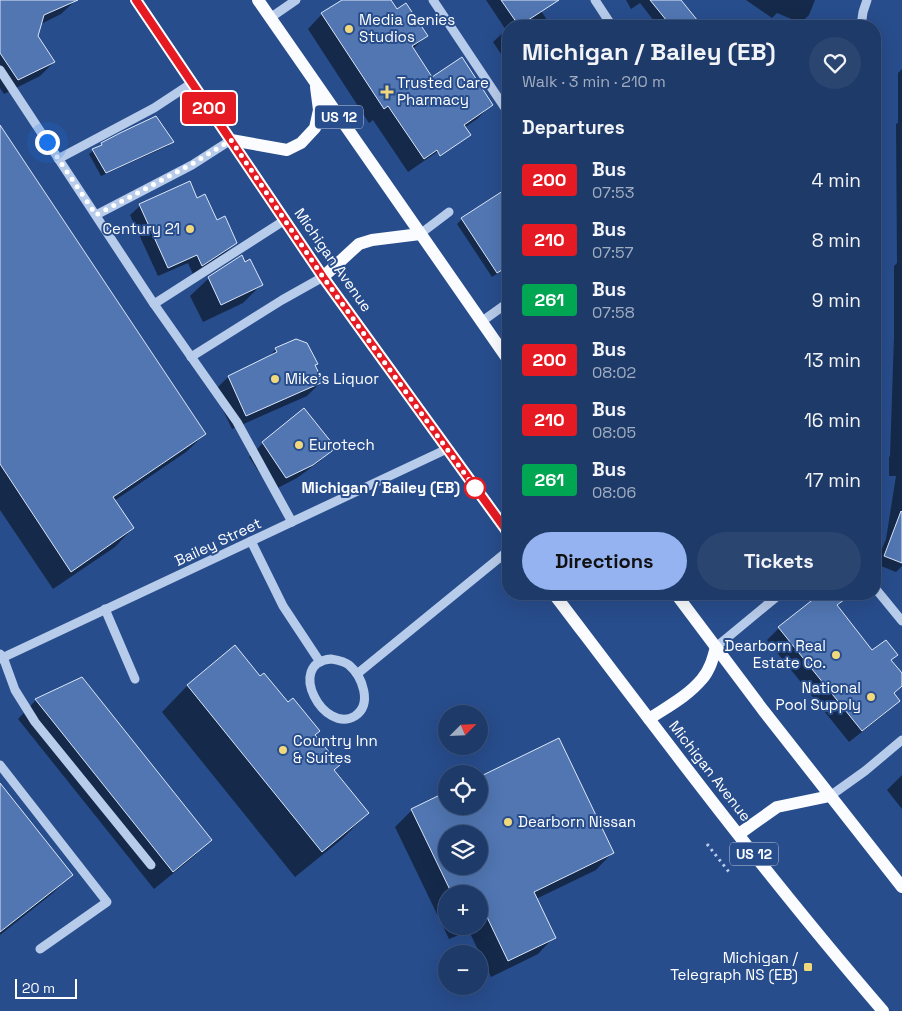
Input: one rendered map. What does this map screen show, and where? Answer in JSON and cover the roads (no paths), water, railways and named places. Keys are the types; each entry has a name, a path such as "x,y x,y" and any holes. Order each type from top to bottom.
{"main road":[{"name":"Michigan Avenue","path":"136,0 323,277 502,524"},
{"name":"US 12","path":"258,0 502,351"},
{"path":"231,140 287,150 301,143 314,128 319,110 316,85"},
{"path":"323,277 359,244 372,240 420,234"},
{"name":"Michigan Avenue","path":"559,600 738,834 839,960 883,1011"},
{"path":"681,600 902,887"},
{"path":"650,720 691,690 703,678 711,664 716,647"},
{"path":"738,834 776,807 830,796"}],"street":[{"path":"270,18 296,0"},
{"path":"433,0 502,104"},
{"path":"595,0 608,20"},
{"path":"862,20 867,0"},
{"path":"0,70 154,304 236,422 292,522"},
{"path":"58,159 154,108 192,83"},
{"path":"96,215 192,164 231,140"},
{"path":"420,234 449,212"},
{"path":"154,304 285,220"},
{"path":"191,357 282,300 323,277"},
{"path":"481,322 502,307"},
{"name":"Bailey Street","path":"1,657 447,449"},
{"path":"251,541 283,606 320,662"},
{"path":"356,674 502,556"},
{"path":"881,595 902,621"},
{"path":"716,647 773,600"},
{"path":"105,609 135,679"},
{"path":"1,657 15,690 35,722 151,865"},
{"path":"331,659 349,665 363,684 365,693 363,704 359,712 354,716 345,719 336,717 328,713 315,699 311,689 311,672 316,664 320,662 331,659"},
{"path":"830,796 902,740"},
{"path":"0,765 107,902 40,949"}],"place":[{"name":"Media Genies Studios","path":"349,29"},
{"name":"Trusted Care Pharmacy","path":"387,92"},
{"name":"Century 21","path":"190,229"},
{"name":"Mike's Liquor","path":"275,379"},
{"name":"Eurotech","path":"299,445"},
{"name":"Michigan / Bailey (EB)","path":"475,488"},
{"name":"Dearborn Real Estate Co.","path":"836,655"},
{"name":"National Pool Supply","path":"871,697"},
{"name":"Country Inn & Suites","path":"283,750"},
{"name":"Dearborn Nissan","path":"508,822"},
{"name":"Michigan / Telegraph NS (EB)","path":"808,967"}]}
